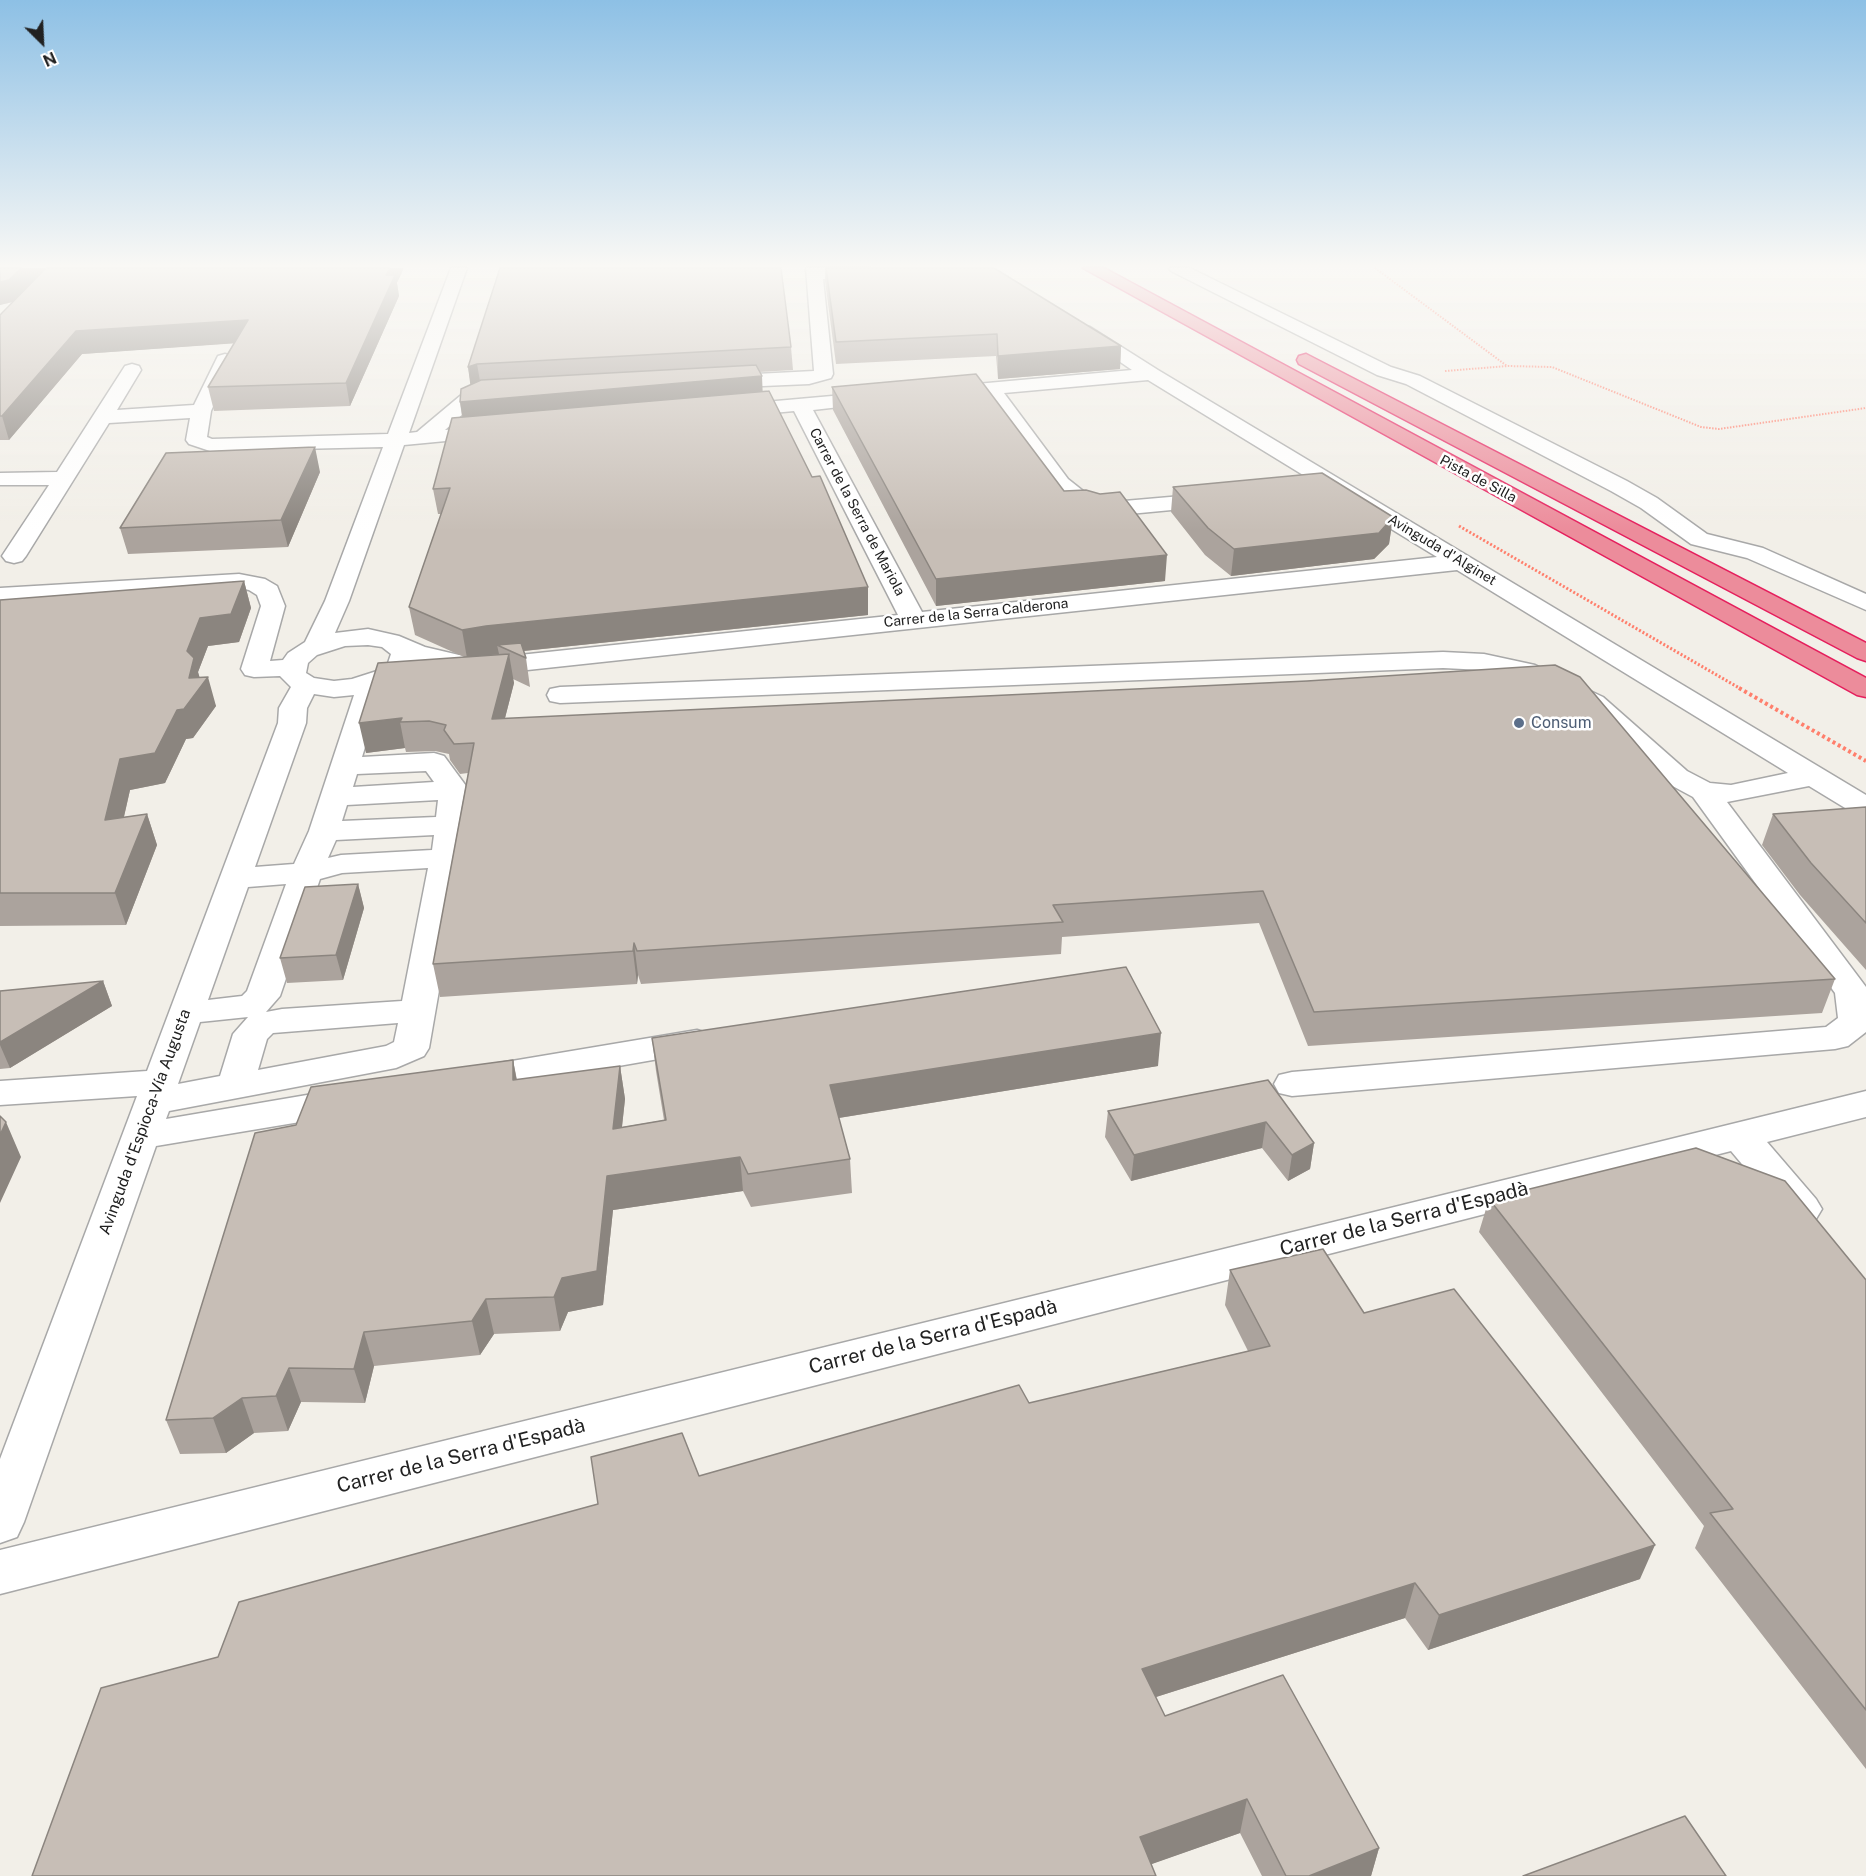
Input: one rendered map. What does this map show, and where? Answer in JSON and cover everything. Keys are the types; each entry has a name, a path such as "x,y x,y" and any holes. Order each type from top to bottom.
{"highway":[{"name":"Pista de Silla","path":"1251,356 1866,689"},
{"name":"Pista de Silla","path":"1297,356 1866,653"},
{"path":"1503,494 1526,517 1866,705"}],"street":[{"path":"316,647 337,601 427,356"},
{"path":"701,382 809,378 824,374 822,356"},
{"name":"Avinguda d'Alginet","path":"1122,356 1866,808"},
{"path":"1352,356 1384,371 1399,375 1619,486 1649,503 1699,539 1755,553 1866,603"},
{"path":"225,360 201,411 196,440 210,445 396,440 506,430"},
{"path":"14,556 132,370"},
{"path":"920,395 1151,374"},
{"path":"991,388 1060,483 1083,503 1098,510 1234,499"},
{"path":"424,437 467,400 481,395 526,392"},
{"path":"707,413 896,397"},
{"name":"Carrer de la Serra de Mariola","path":"801,405 913,619"},
{"path":"103,417 201,411"},
{"path":"0,479 64,478"},
{"path":"1304,492 1339,488"},
{"name":"Carrer de la Serra Calderona","path":"363,685 491,665 1461,562"},
{"path":"0,595 239,581 256,584 268,591 273,606 254,669 299,676 334,689 363,685"},
{"path":"337,601 347,618 368,637"},
{"path":"299,676 297,659 316,647 342,639 368,637"},
{"name":"Carrer de la Serra Calderona","path":"368,637 390,642 417,653 459,663 491,665"},
{"path":"292,723 397,669 403,661 404,653 399,647"},
{"path":"560,695 1443,660 1484,662 1526,671 1593,703 1677,777 1703,791 1731,795 1814,776"},
{"name":"Avinguda d'Espioca-Vía Augusta","path":"0,1522 292,723 299,676"},
{"path":"185,1013 252,1006 263,996 346,766 363,685"},
{"path":"0,1093 156,1091 235,1086 396,1056 411,1048 448,841 454,790 434,762 346,766"},
{"path":"336,797 454,790"},
{"path":"1292,1084 1835,1038 1856,1022 1852,992 1703,791"},
{"path":"324,831 448,841"},
{"path":"235,878 306,873 448,841"},
{"path":"235,1086 251,1034 262,1024 282,1020 418,1011"},
{"path":"435,1086 730,1037"},
{"path":"140,1136 376,1096"},
{"name":"Carrer de la Serra d'Espadà","path":"0,1572 1866,1104"},
{"path":"1739,1135 1821,1232"}],"path":[{"path":"1494,356 1508,366"},
{"path":"1399,375 1508,366 1552,367 1686,421 1719,429 1866,408"},
{"name":"Avinguda d'Alginet","path":"1459,526 1866,761"}],"building":[{"path":"0,356 55,356 2,416 0,416"},
{"path":"227,356 358,356 346,383 208,387"},
{"path":"472,356 633,356 477,364 468,367"},
{"path":"756,365 762,376 460,402 461,389 481,380"},
{"path":"976,374 1064,491 1086,490 1100,494 1120,492 1167,555 936,579 832,387"},
{"path":"769,391 812,477 820,476 868,587 462,630 409,607 450,488 433,489 452,418"},
{"path":"315,447 281,520 120,528 166,453"},
{"path":"1322,473 1393,517 1379,533 1234,549 1208,528 1173,487"},
{"path":"244,581 231,614 200,618 187,651 194,658 189,678 208,677 184,709 177,710 155,753 120,759 105,820 147,814 115,893 0,893 0,600"},
{"path":"521,643 526,658 497,645"},
{"path":"509,654 492,719 1307,681 1555,665 1580,677 1835,979 1314,1012 1263,891 1053,905 1063,922 637,951 634,943 633,951 433,964 474,743 454,744 444,730 446,725 429,721 400,722 402,718 359,723 378,663"},
{"path":"1866,807 1866,923 1811,863 1773,814"},
{"path":"358,884 336,955 280,958 305,887"},
{"path":"1126,967 1161,1033 830,1085 850,1159 748,1174 740,1157 607,1176 597,1271 562,1278 554,1297 486,1299 472,1321 364,1332 354,1369 289,1368 276,1396 242,1398 213,1418 166,1420 255,1133 296,1125 311,1087 513,1060 513,1080 620,1066 613,1129 666,1120 652,1038"},
{"path":"103,981 0,1042 0,991"},
{"path":"1268,1080 1314,1143 1292,1155 1266,1122 1134,1155 1108,1111"},
{"path":"0,1116 6,1122 0,1135"},
{"path":"1696,1148 1785,1181 1866,1280 1866,1710 1710,1513 1733,1509 1489,1199"},
{"path":"1323,1249 1364,1313 1454,1289 1655,1545 1439,1615 1415,1583 1142,1669 1165,1716 1283,1675 1379,1848 1309,1876 1286,1876 1247,1799 1140,1837 1156,1876 32,1876 101,1688 218,1657 239,1602 598,1504 591,1457 682,1433 699,1476 1019,1385 1029,1403 1270,1346 1230,1270"},
{"path":"1685,1816 1726,1876 1523,1876"}],"place":[{"name":"Consum","path":"1519,723"}]}
